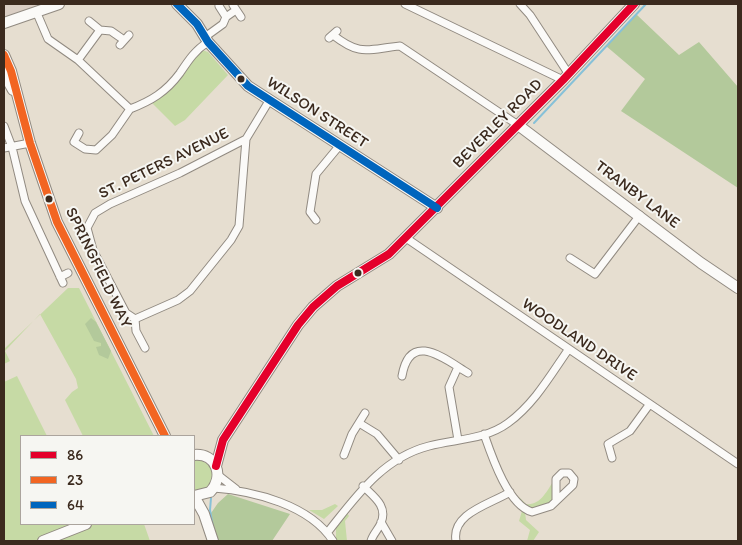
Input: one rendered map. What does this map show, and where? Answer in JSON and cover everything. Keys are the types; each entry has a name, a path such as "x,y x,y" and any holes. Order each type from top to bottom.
{"main road":[{"path":"4,23 56,4"},
{"name":"WILSON STREET","path":"177,4 198,24 207,40 248,86 437,208"},
{"name":"BEVERLEY ROAD","path":"210,491 224,440 298,325 313,307 337,286 389,254 406,238 634,4"},
{"name":"SPRINGFIELD WAY","path":"4,54 22,106 30,143 57,222 165,435"},
{"name":"SPRINGFIELD WAY","path":"4,74 22,106"},
{"name":"TRANBY LANE","path":"518,124 701,263 738,288"},
{"name":"BEVERLEY ROAD","path":"198,455 224,440"},
{"path":"198,455 217,470"},
{"path":"195,496 210,491"},
{"path":"204,514 210,491"},
{"path":"195,498 204,514 213,541"},
{"path":"43,541 83,525"}],"street":[{"path":"405,4 565,76"},
{"path":"520,4 530,15 565,76"},
{"path":"219,6 226,17"},
{"path":"36,11 48,39 78,60 130,109"},
{"path":"78,134 74,142 85,149 96,150 112,135 130,109 156,98 180,73 199,47 223,24 226,17 237,11"},
{"path":"89,21 100,30 111,31 124,40"},
{"path":"78,60 100,30"},
{"path":"333,35 345,44 360,51 400,46 518,124"},
{"path":"145,348 136,331 135,320 178,300 190,290 231,240 239,226 246,139 269,101"},
{"name":"SPRINGFIELD WAY","path":"4,126 12,147 25,201 62,280 68,273"},
{"name":"ST. PETERS AVENUE","path":"135,320 126,313 94,250 87,228 95,213 246,139"},
{"path":"4,148 30,143"},
{"path":"316,221 310,212 316,174 340,145"},
{"path":"570,258 595,274 640,215"},
{"name":"WOODLAND DRIVE","path":"406,238 738,464"},
{"path":"401,371 413,355 420,350 428,350 445,357 468,372"},
{"path":"327,533 363,486 374,475 426,446 484,434 507,424 530,406 568,350"},
{"path":"458,367 449,387 458,440"},
{"path":"612,458 608,444 630,431 649,404"},
{"path":"344,455 365,412"},
{"path":"359,423 377,434 399,460"},
{"path":"484,434 492,458 510,492 522,508 532,512 546,509 556,500"},
{"path":"217,470 236,489"},
{"path":"363,486 380,502 383,509 381,522 372,541"},
{"path":"210,491 236,489 286,505 315,523 333,541"},
{"path":"456,541 456,528 462,519 510,492"},
{"path":"381,522 392,541"}],"shaded area":[{"path":"4,4 41,4 4,18"}],"green space":[{"path":"636,14 679,55 699,42 738,87 738,188 621,111 645,79 606,46"},
{"path":"202,50 208,52 228,75 185,120 175,126 152,103 161,97"},
{"path":"68,288 79,288 153,435 82,435 65,400 78,388 76,379 40,314"},
{"path":"91,318 96,322 111,351 108,359 99,355 96,347 101,346 101,343 94,341 85,324"},
{"path":"33,321 5,351 10,361 4,364 4,349"},
{"path":"17,376 46,435 20,435 20,525 144,525 150,541 4,541 4,382"},
{"path":"195,459 205,462 211,468 212,477 208,488 195,491"},
{"path":"554,480 553,500 543,507 529,508 516,498 519,497 526,504 535,503 543,497"},
{"path":"228,494 290,514 272,541 216,541 209,516 218,503"},
{"path":"335,504 338,506 324,519 309,510 322,510"},
{"path":"522,511 525,512 526,520 539,532 533,541 527,541 530,530 519,521"},
{"path":"347,513 349,516 345,521 347,541 336,541 336,528"}],"waterway":[{"path":"534,123 646,4"},
{"path":"211,498 210,510 213,527"}],"transit line":[{"name":"64","path":"177,4 197,24 208,42 248,86 437,208"},
{"name":"86","path":"216,466 223,440 298,325 313,307 337,286 389,254 563,80 634,4"},
{"name":"23","path":"4,55 11,71 30,143 57,222 164,435"}]}
